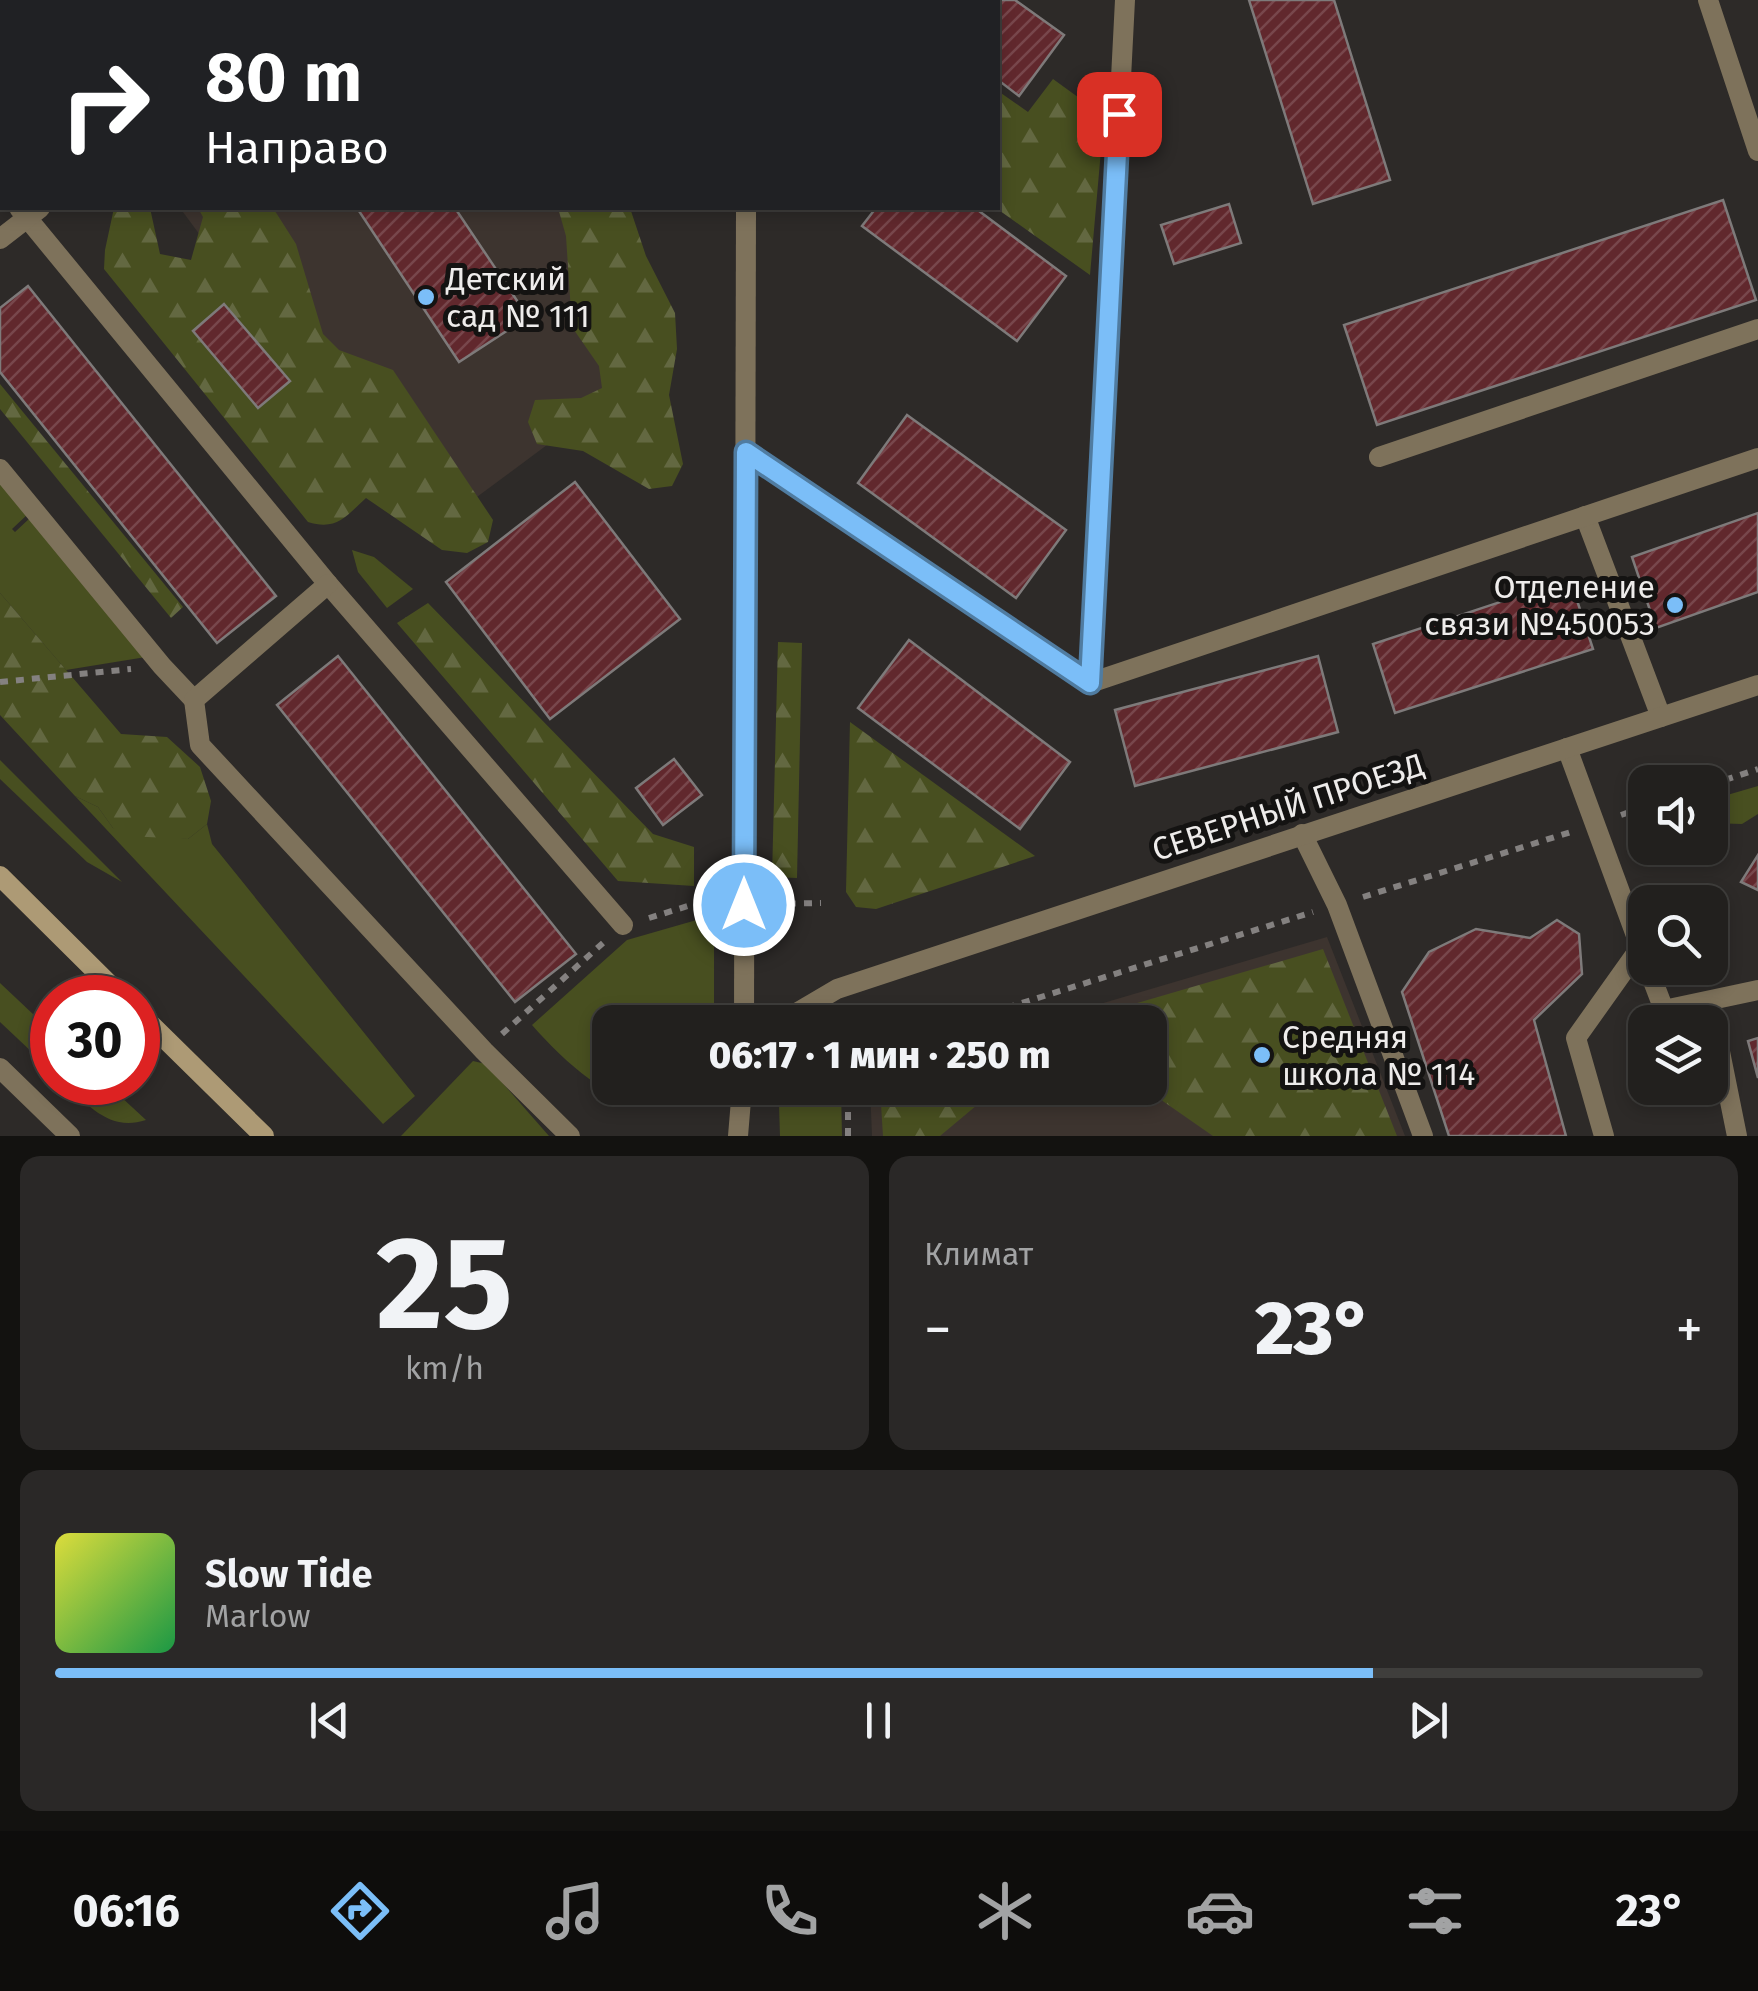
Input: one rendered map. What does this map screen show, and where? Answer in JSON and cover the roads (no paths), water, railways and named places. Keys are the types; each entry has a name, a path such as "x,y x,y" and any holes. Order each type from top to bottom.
{"main road":[{"path":"0,876 100,975"},
{"path":"160,1034 264,1136"}],"street":[{"path":"1090,683 1125,0"},
{"path":"1708,0 1758,151"},
{"path":"744,1005 746,210"},
{"path":"0,239 29,211 328,584 623,925"},
{"path":"1379,457 1758,329"},
{"path":"746,452 1090,683"},
{"path":"1090,683 1758,458"},
{"path":"0,468 194,700 200,746 484,1051 570,1136"},
{"path":"1585,516 1662,716"},
{"path":"194,700 328,584"},
{"name":"СЕВЕРНЫЙ ПРОЕЗД","path":"808,1005 837,988 1758,685"},
{"path":"1566,748 1628,916"},
{"path":"1302,834 1337,905 1423,1136"},
{"path":"1604,1136 1576,1038 1628,978"},
{"path":"1688,1005 1758,990"},
{"path":"0,1068 70,1136"},
{"path":"1728,1093 1737,1136"},
{"path":"738,1136 741,1105"}],"place":[{"name":"Детский сад № 111","path":"426,297"},
{"name":"Отделение связи №450053","path":"1675,605"},
{"name":"Средняя школа № 114","path":"1262,1055"}]}
